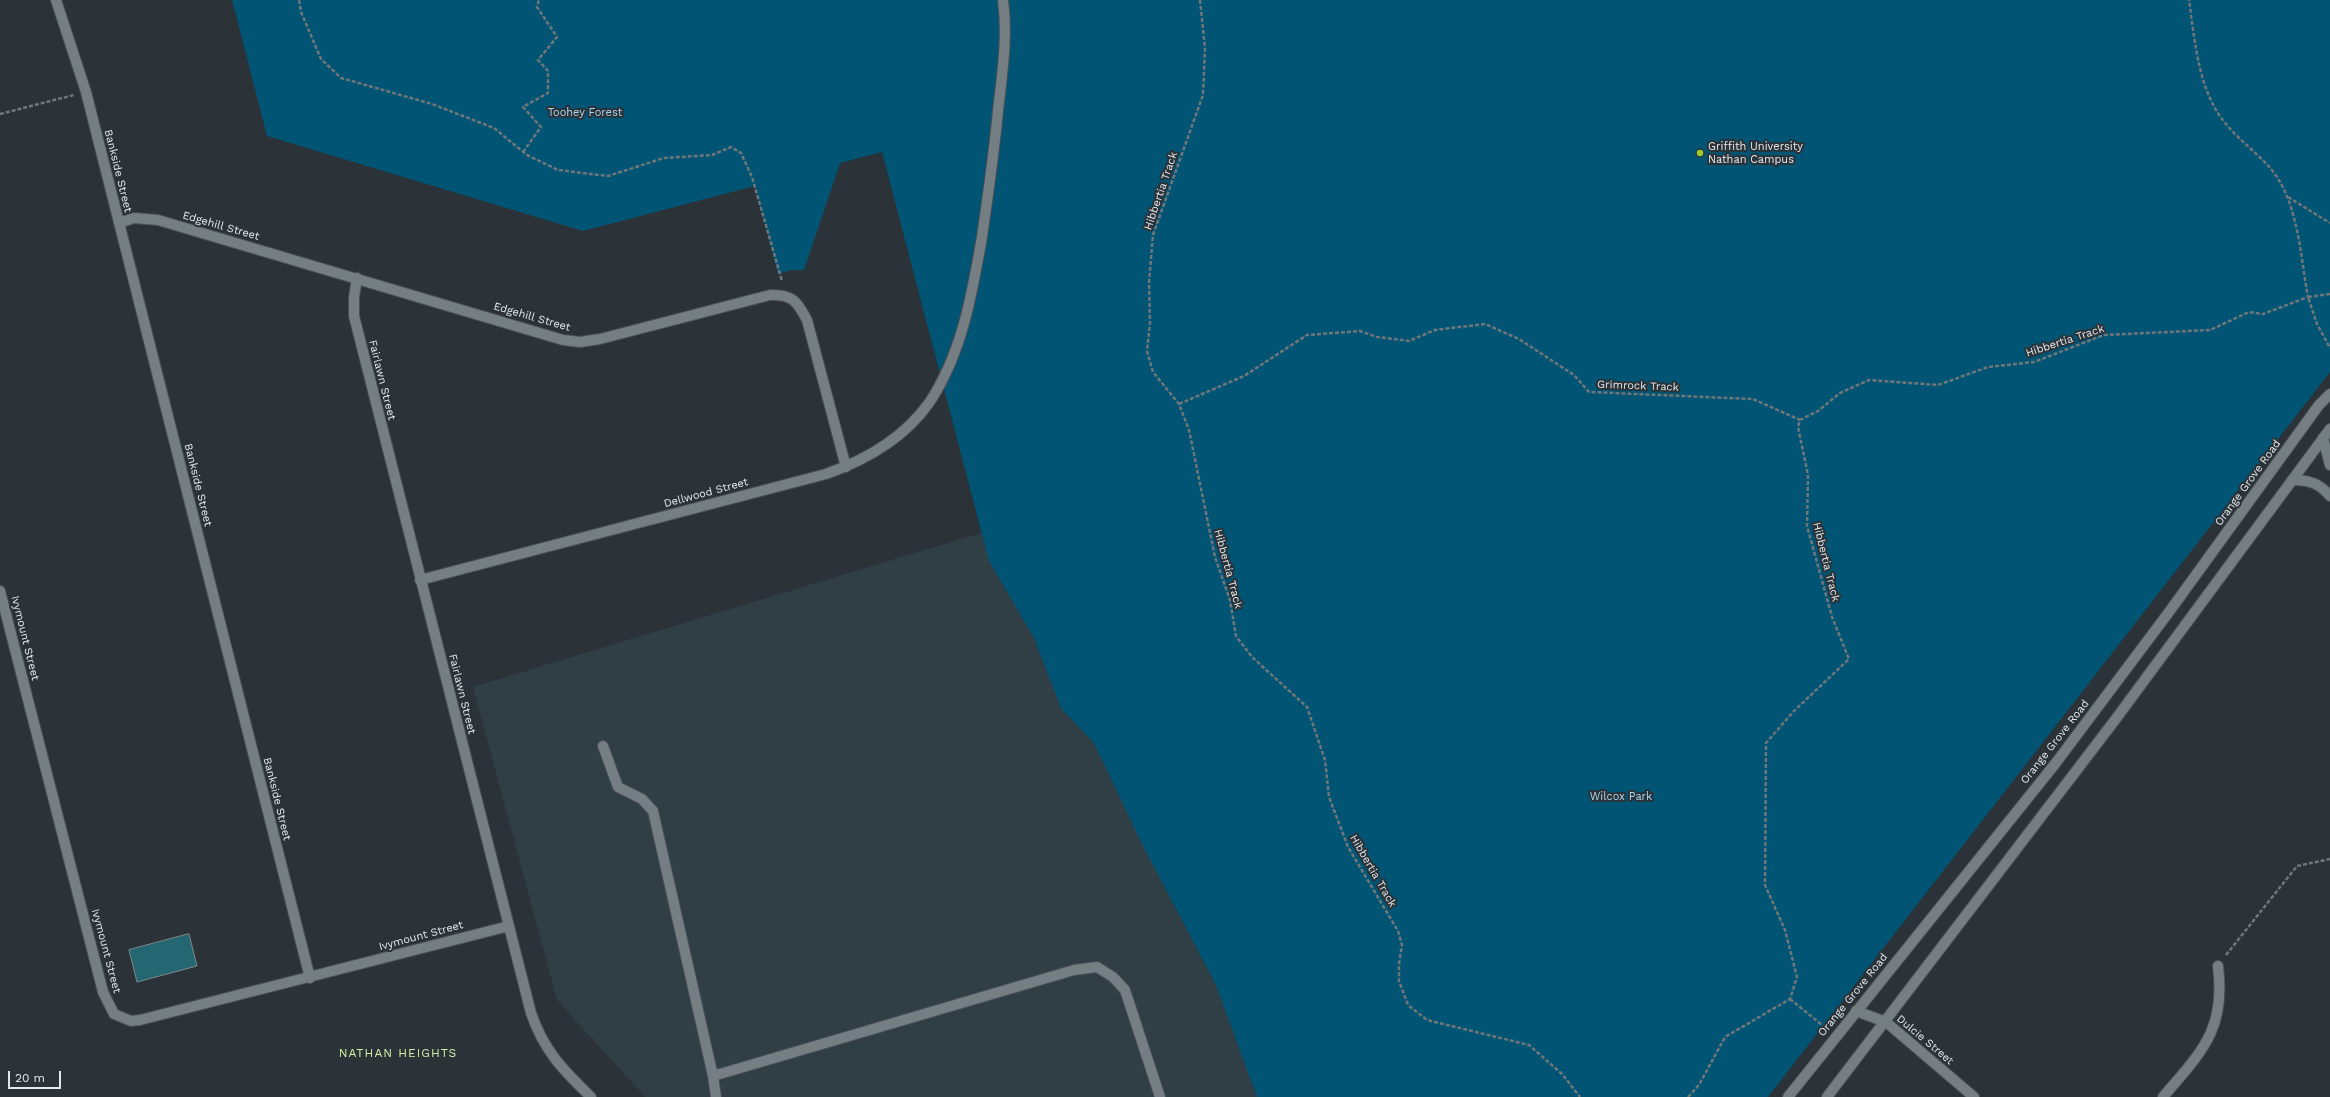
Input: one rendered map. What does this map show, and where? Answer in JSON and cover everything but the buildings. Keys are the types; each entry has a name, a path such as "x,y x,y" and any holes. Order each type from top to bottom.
{"street":[{"name":"Bankside Street","path":"56,0 86,92 310,978"},
{"name":"Dellwood Street","path":"420,580 826,474 846,467 871,455 913,423 929,403 952,358 964,325 975,275 993,167 1003,68 1005,27 1003,0"},
{"name":"Edgehill Street","path":"119,223 134,218 158,220 358,278 563,340 580,342 600,339 770,295 786,295"},
{"name":"Fairlawn Street","path":"358,278 354,297 354,316 420,580 537,1031 556,1062 591,1097"},
{"path":"786,295 799,304 807,320 846,467"},
{"name":"Orange Grove Road","path":"1788,1097 2055,764 2169,612 2319,405 2330,394"},
{"path":"1827,1097 1886,1022 2115,720 2330,429"},
{"path":"2323,438 2330,465"},
{"path":"2292,480 2306,480 2315,483 2330,496"},
{"name":"Ivymount Street","path":"0,591 104,992 114,1014 131,1021 140,1020 310,978 509,926"},
{"path":"603,746 618,787 642,799 653,811 713,1076 716,1097"},
{"path":"2163,1097 2199,1055 2211,1035 2216,1021 2220,989 2218,966"},
{"path":"713,1076 1074,970 1097,967 1113,976 1125,990 1160,1097"},
{"name":"Dulcie Street","path":"1856,1011 1886,1022 1974,1097"}],"path":[{"path":"299,0 301,12 321,59 341,78 432,104 494,128 523,152 558,170 608,176 664,158 712,155 731,147 741,153 752,177 786,295"},
{"path":"523,152 541,127 523,107 548,93 548,71 538,60 557,37 537,7 539,0"},
{"name":"Hibbertia Track","path":"1200,0 1205,48 1203,95 1153,235 1149,282 1150,323 1147,351 1153,372 1179,404 1189,430 1215,557 1230,600 1236,636 1252,657 1307,707 1324,760 1329,797 1348,847 1398,931 1402,945 1399,964 1399,981 1408,1005 1427,1020 1529,1045 1562,1074 1580,1097"},
{"path":"2190,0 2196,55 2206,88 2225,123 2279,181 2287,197 2295,226 2308,297 2317,324 2330,348"},
{"path":"0,114 86,92"},
{"path":"2287,197 2330,223"},
{"name":"Hibbertia Track","path":"1790,999 1797,977 1785,930 1765,885 1766,743 1794,711 1849,660 1832,617 1807,526 1808,475 1798,427 1800,420 1818,411 1840,394 1869,380 1938,385 1988,367 2034,362 2104,334 2210,330 2249,312 2263,314 2308,297 2330,294"},
{"name":"Grimrock Track","path":"1179,404 1244,376 1307,335 1360,332 1378,338 1409,341 1435,330 1484,324 1519,339 1574,376 1589,392 1753,399 1800,420"},
{"path":"2218,966 2297,866 2330,859"},
{"path":"1688,1097 1699,1085 1725,1037 1790,999 1836,1037"}],"shaded area":[{"path":"2330,0 1315,1097 645,1097 557,1000 473,687 981,533 1158,485"}],"green space":[{"path":"232,0 2330,0 2330,372 1768,1097 1257,1097 1216,985 1142,844 1094,743 1061,708 1034,638 989,561 882,152 840,163 804,270 791,270 778,274 755,186 583,231 267,136"}],"place":[{"name":"Griffith University Nathan Campus","path":"1700,153"}],"district":[{"name":"NATHAN HEIGHTS","path":"398,1053"}],"park label":[{"name":"Toohey Forest","path":"585,113"},
{"name":"Wilcox Park","path":"1621,797"}]}
